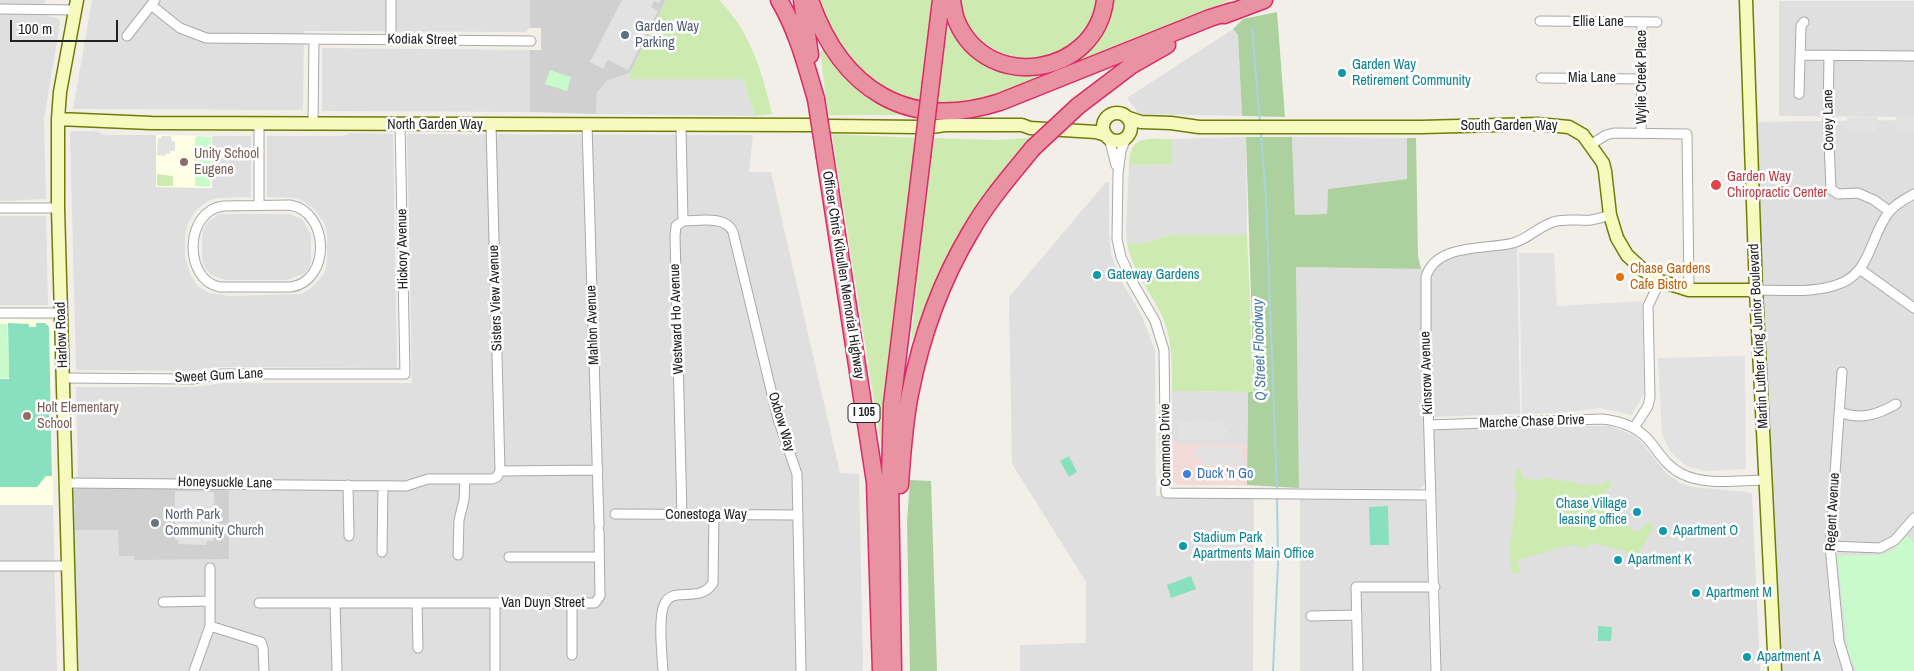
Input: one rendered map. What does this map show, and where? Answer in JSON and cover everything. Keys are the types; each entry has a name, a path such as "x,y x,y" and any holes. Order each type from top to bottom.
{"highway":[{"path":"779,0 800,45 816,99"},
{"name":"Officer Chris Kilcullen Memorial Highway","path":"802,0 824,157 875,482 881,671"},
{"path":"810,0 819,25 833,51 857,78 874,91 890,99 916,108 945,112 974,109 1000,102 1195,24 1264,0"},
{"name":"I 105","path":"893,671 890,478 892,404 941,0"},
{"path":"952,0 957,23 970,41 985,54 1003,64 1023,68 1047,65 1060,61 1083,46 1100,22 1105,0"},
{"path":"892,583 909,396 922,342 934,305 971,230 1032,148 1078,106 1132,65 1232,11"}],"street":[{"path":"391,0 391,40"},
{"name":"Martin Luther King Junior Boulevard","path":"1746,0 1756,290 1775,671"},
{"path":"126,36 153,2"},
{"name":"Kodiak Street","path":"153,2 180,28 206,38 531,41"},
{"path":"0,9 76,5"},
{"name":"Harlow Road","path":"71,671 58,208 58,119 60,92 76,5"},
{"name":"Ellie Lane","path":"1540,21 1657,22"},
{"name":"Wylie Creek Place","path":"1642,22 1642,132"},
{"path":"1799,94 1800,26 1804,22"},
{"path":"312,124 314,39"},
{"path":"1800,55 1914,56"},
{"name":"Covey Lane","path":"1829,56 1830,185 1834,192 1838,194 1858,193 1874,200 1889,211"},
{"name":"Mia Lane","path":"1541,78 1642,79"},
{"name":"South Garden Way","path":"1106,118 1118,112 1141,122 1171,123 1192,127"},
{"path":"1048,128 1094,123 1106,118"},
{"path":"1106,118 1103,126 1108,136"},
{"path":"1127,136 1132,127 1129,118"},
{"name":"North Garden Way","path":"58,119 151,123 259,124 812,125"},
{"path":"259,124 259,205"},
{"name":"Hickory Avenue","path":"400,124 405,374"},
{"name":"Sisters View Avenue","path":"491,125 500,471"},
{"name":"Mahlon Avenue","path":"587,125 599,528"},
{"name":"South Garden Way","path":"1030,128 1023,132 954,131 931,128 945,125 1022,125 1030,128 1096,132 1117,141 1139,131 1192,127 1559,125 1578,131 1599,155 1605,171 1610,215 1617,238 1627,255 1643,270 1660,281 1689,290 1756,290"},
{"name":"Westward Ho Avenue","path":"681,126 682,221 676,226 674,236 682,515"},
{"path":"828,126 920,127"},
{"path":"1590,144 1606,134 1642,132 1687,134 1689,290"},
{"name":"Commons Drive","path":"1108,136 1118,173"},
{"name":"Commons Drive","path":"1127,136 1121,151 1118,173 1118,239 1121,257 1133,283 1155,321 1164,350 1166,493 1432,494"},
{"path":"1756,290 1824,289 1847,281 1861,270 1889,211 1899,202 1913,195"},
{"path":"259,205 294,206 303,208 310,214 317,226 319,237 319,259 314,274 303,283 291,287 220,287 208,282 198,271 194,262 194,231 199,220 215,207 259,205"},
{"path":"0,208 58,208"},
{"name":"Kinsrow Avenue","path":"1436,671 1426,276 1432,264 1443,255 1516,242 1555,222 1592,220 1610,215"},
{"name":"Oxbow Way","path":"682,221 724,222 730,225 778,420 797,474 801,671"},
{"path":"1861,270 1914,308"},
{"path":"1634,428 1648,406 1650,398 1648,306 1660,281"},
{"path":"0,313 61,314"},
{"name":"Regent Avenue","path":"1842,372 1830,546 1838,641 1848,671"},
{"name":"Sweet Gum Lane","path":"64,378 192,379 222,374 405,374"},
{"path":"1839,412 1854,416 1872,416 1896,404"},
{"name":"Marche Chase Drive","path":"1429,425 1614,421 1634,428 1651,443 1665,462 1682,474 1693,478 1711,480 1766,480"},
{"name":"Honeysuckle Lane","path":"67,483 409,486 428,479 492,479 497,477 500,471 598,470"},
{"path":"458,556 459,520 464,500 465,479"},
{"path":"348,485 349,536"},
{"path":"382,552 383,486"},
{"name":"Conestoga Way","path":"615,514 798,515"},
{"path":"663,671 662,617 665,604 669,598 675,595 701,594 713,583 714,515"},
{"path":"1830,546 1880,548 1894,540 1914,518"},
{"name":"Van Duyn Street","path":"259,603 595,603 599,599 599,528"},
{"path":"509,557 599,557"},
{"path":"0,566 69,566"},
{"path":"194,671 210,626 210,568"},
{"path":"1358,671 1356,588 1435,587"},
{"path":"163,602 210,602"},
{"path":"335,603 337,671"},
{"path":"417,603 418,648"},
{"path":"495,603 495,671"},
{"path":"572,603 572,655"},
{"path":"1310,616 1357,615"},
{"path":"210,626 261,642 264,670"}],"shaded area":[{"path":"0,0 45,0 45,15 59,19 60,23 44,119 46,199 0,201"},
{"path":"92,0 530,0 530,28 525,32 304,31 303,110 73,109"},
{"path":"530,0 666,0 630,73 608,80 597,93 596,114 530,112 530,50 541,50 541,28 530,28"},
{"name":"Garden Way Parking","path":"622,0 661,0 659,3 654,1 651,7 658,11 628,70 608,60 603,69 590,62"},
{"path":"1779,1 1914,1 1914,117 1779,116"},
{"path":"1233,29 1238,35 1242,116 1139,114 1127,98"},
{"path":"322,48 530,50 530,112 322,111"},
{"path":"630,73 630,79 743,79 755,116 596,114 597,94 608,80"},
{"path":"1847,117 1877,117 1877,132 1846,132"},
{"path":"1896,117 1914,117 1914,132 1896,132"},
{"path":"1914,120 1914,671 1781,671 1749,122"},
{"path":"73,131 96,131 104,135 156,135 156,187 212,188 212,136 251,136 251,197 217,198 208,201 196,210 188,223 185,236 185,256 191,276 198,286 209,293 230,296 301,294 310,289 325,272 327,233 325,224 313,208 303,201 294,198 267,197 267,136 343,136 350,133 393,134 397,368 218,367 184,371 76,370 70,133"},
{"path":"408,134 753,135 749,172 771,172 840,473 859,474 863,671 74,671 67,483 78,476 76,387 194,387 223,383 412,383"},
{"name":"Unity School Eugene","path":"156,135 212,136 212,188 156,187"},
{"path":"161,136 171,136 172,141 175,141 175,151 170,151 170,154 165,156 157,155 158,138 161,138"},
{"path":"1246,137 1247,235 1172,235 1145,243 1127,243 1129,165 1171,164 1171,139"},
{"path":"1292,137 1407,138 1407,179 1328,189 1327,214 1295,215"},
{"path":"1106,182 1109,182 1111,254 1121,280 1142,316 1155,351 1156,496 1254,497 1253,671 1020,671 1020,645 1086,643 1086,582 1012,464 1009,297"},
{"path":"219,214 289,214 302,219 311,235 309,268 303,274 287,280 226,280 211,275 204,266 202,258 202,237 203,230 208,222"},
{"path":"0,216 46,216 48,305 0,305"},
{"path":"1517,246 1520,414 1425,417 1426,484 1419,489 1299,488 1296,267 1430,269 1451,255"},
{"path":"1519,253 1554,253 1557,306 1642,301 1644,394 1632,415 1601,408 1561,413 1522,414"},
{"name":"Holt Elementary School","path":"0,319 50,320 54,323 53,505 0,505"},
{"path":"1745,356 1746,469 1707,471 1688,467 1671,453 1662,435 1658,358"},
{"path":"1172,391 1248,392 1247,444 1172,444"},
{"path":"1178,422 1199,422 1199,425 1202,425 1202,422 1223,422 1223,428 1227,428 1227,435 1223,435 1223,440 1201,440 1201,437 1198,437 1198,440 1178,440"},
{"path":"1610,426 1633,435 1643,444 1666,473 1680,483 1693,487 1752,493 1760,671 1441,671 1439,545 1433,433 1436,429 1441,428"},
{"path":"1172,444 1247,444 1247,485 1178,485 1173,482"},
{"path":"1199,446 1220,446 1220,451 1222,451 1222,447 1242,447 1242,455 1245,456 1244,477 1234,477 1234,460 1232,460 1232,465 1202,465 1202,458 1195,458 1195,451 1198,451"},
{"name":"North Park Community Church","path":"78,487 229,488 229,559 134,560 134,556 119,556 118,530 75,530 74,491"},
{"path":"175,491 214,492 215,534 213,541 207,541 206,545 178,544 178,540 175,540 175,514 179,513 179,510 175,510"},
{"path":"1300,499 1419,499 1425,502 1430,671 1300,671"},
{"path":"0,505 53,505 57,671 0,671"}],"green space":[{"path":"666,0 719,0 740,26 754,53 772,114 755,116 743,79 630,79 630,73"},
{"path":"818,0 933,0 923,103 885,89 868,79 858,70 834,37"},
{"path":"959,0 1097,0 1092,20 1080,37 1062,51 1042,58 1032,59 1011,56 983,42 968,25"},
{"path":"1112,0 1231,0 1080,60 1098,40 1107,26 1112,10"},
{"path":"1277,12 1285,117 1242,116 1238,35 1233,29 1243,19"},
{"path":"952,27 970,49 987,64 1007,72 1037,72 1039,79 960,104 935,104 948,28"},
{"path":"825,50 843,73 861,90 881,102 909,112 909,115 828,115 820,51"},
{"path":"550,70 571,77 567,91 545,84"},
{"path":"832,134 918,138 884,446 881,445"},
{"path":"198,136 211,137 210,187 195,186 195,155 193,155 193,145 195,145 195,138"},
{"path":"1037,137 1012,160 979,201 941,270 911,343 931,138 999,140"},
{"path":"1246,137 1292,137 1295,215 1327,214 1328,189 1407,179 1407,138 1416,138 1418,256 1421,269 1296,267 1299,488 1247,485 1248,392 1254,392"},
{"path":"1147,139 1171,139 1172,164 1129,165 1130,155 1136,143"},
{"path":"157,174 173,176 173,186 157,186"},
{"path":"1172,235 1247,235 1254,392 1172,391 1170,341 1164,321 1136,270 1127,243 1145,243"},
{"name":"Holt Elementary School","path":"8,323 29,324 29,327 36,327 36,323 45,323 49,327 52,476 46,476 37,487 0,487 0,379 9,379"},
{"path":"0,324 7,324 9,378 0,378"},
{"path":"1069,456 1077,472 1069,477 1060,461"},
{"path":"1517,469 1521,470 1523,478 1538,480 1544,478 1573,482 1579,485 1602,485 1604,482 1611,482 1611,486 1597,503 1634,531 1640,531 1648,522 1652,524 1653,528 1638,555 1594,543 1584,548 1573,545 1519,559 1520,573 1513,574 1510,543 1517,495 1514,487"},
{"path":"910,480 931,481 937,671 910,671 907,522"},
{"path":"1388,506 1389,545 1370,545 1369,507"},
{"path":"1907,535 1914,543 1914,671 1856,671 1848,651 1837,556 1880,555 1892,551"},
{"path":"1191,576 1196,589 1171,598 1167,585"},
{"path":"1598,626 1612,627 1611,641 1598,641"}],"waterway":[{"name":"Q Street Floodway","path":"1252,28 1260,123"},
{"name":"Q Street Floodway","path":"1261,133 1266,199 1277,490"},
{"name":"Q Street Floodway","path":"1273,671 1278,563 1277,497"}],"place":[{"name":"Garden Way Parking","path":"625,35"},
{"name":"Garden Way Retirement Community","path":"1342,73"},
{"name":"Unity School Eugene","path":"184,162"},
{"name":"Garden Way Chiropractic Center","path":"1716,185"},
{"name":"Gateway Gardens","path":"1097,275"},
{"name":"Chase Gardens Cafe Bistro","path":"1620,277"},
{"name":"Holt Elementary School","path":"27,416"},
{"name":"Duck 'n Go","path":"1187,474"},
{"name":"Chase Village leasing office","path":"1637,512"},
{"name":"North Park Community Church","path":"155,523"},
{"name":"Apartment O","path":"1663,531"},
{"name":"Stadium Park Apartments Main Office","path":"1183,546"},
{"name":"Apartment K","path":"1618,560"},
{"name":"Apartment M","path":"1696,593"},
{"name":"Apartment A","path":"1747,657"}]}
